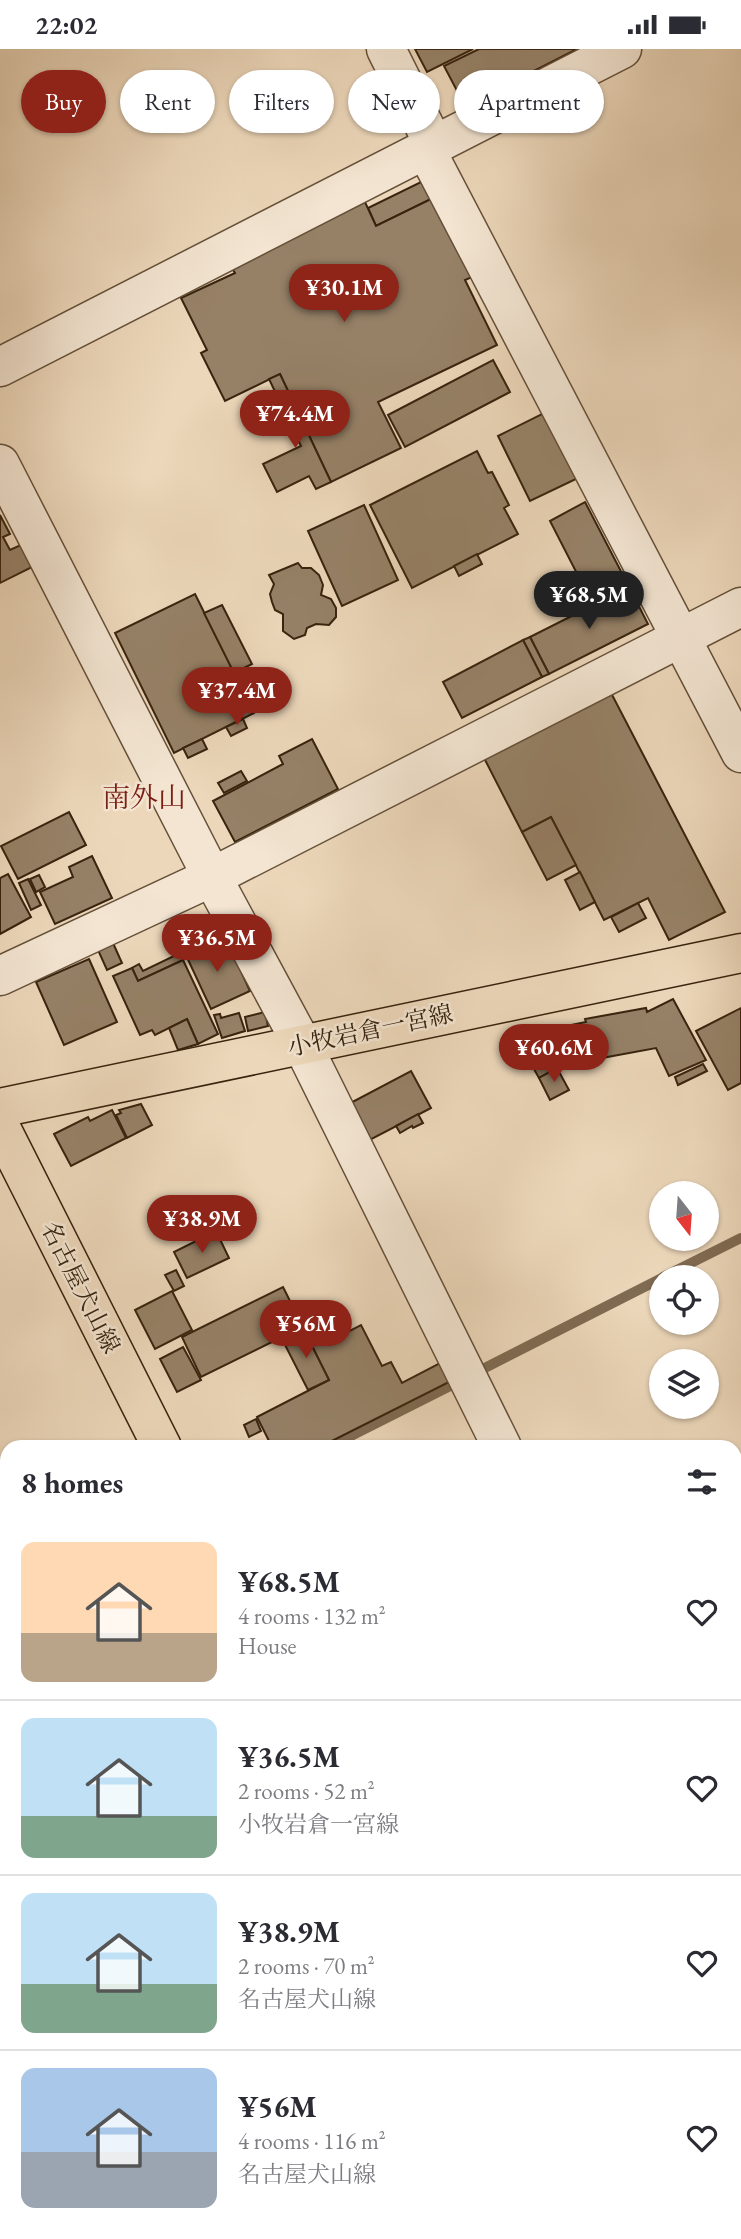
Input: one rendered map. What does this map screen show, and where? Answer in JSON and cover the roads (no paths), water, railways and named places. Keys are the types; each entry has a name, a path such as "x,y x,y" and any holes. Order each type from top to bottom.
{"main road":[{"name":"小牧岩倉一宮線","path":"0,1108 741,953"},
{"name":"名古屋犬山線","path":"0,1126 158,1440"}],"street":[{"path":"386,49 430,148 741,753"},
{"path":"0,367 622,49"},
{"path":"0,464 212,877 302,1044 499,1440"},
{"path":"0,976 212,877 741,607"}],"waterway":[{"path":"687,1265 741,1238"},
{"path":"473,1374 649,1285"},
{"path":"343,1440 460,1381"}],"district":[{"name":"南外山","path":"144,797"}]}
